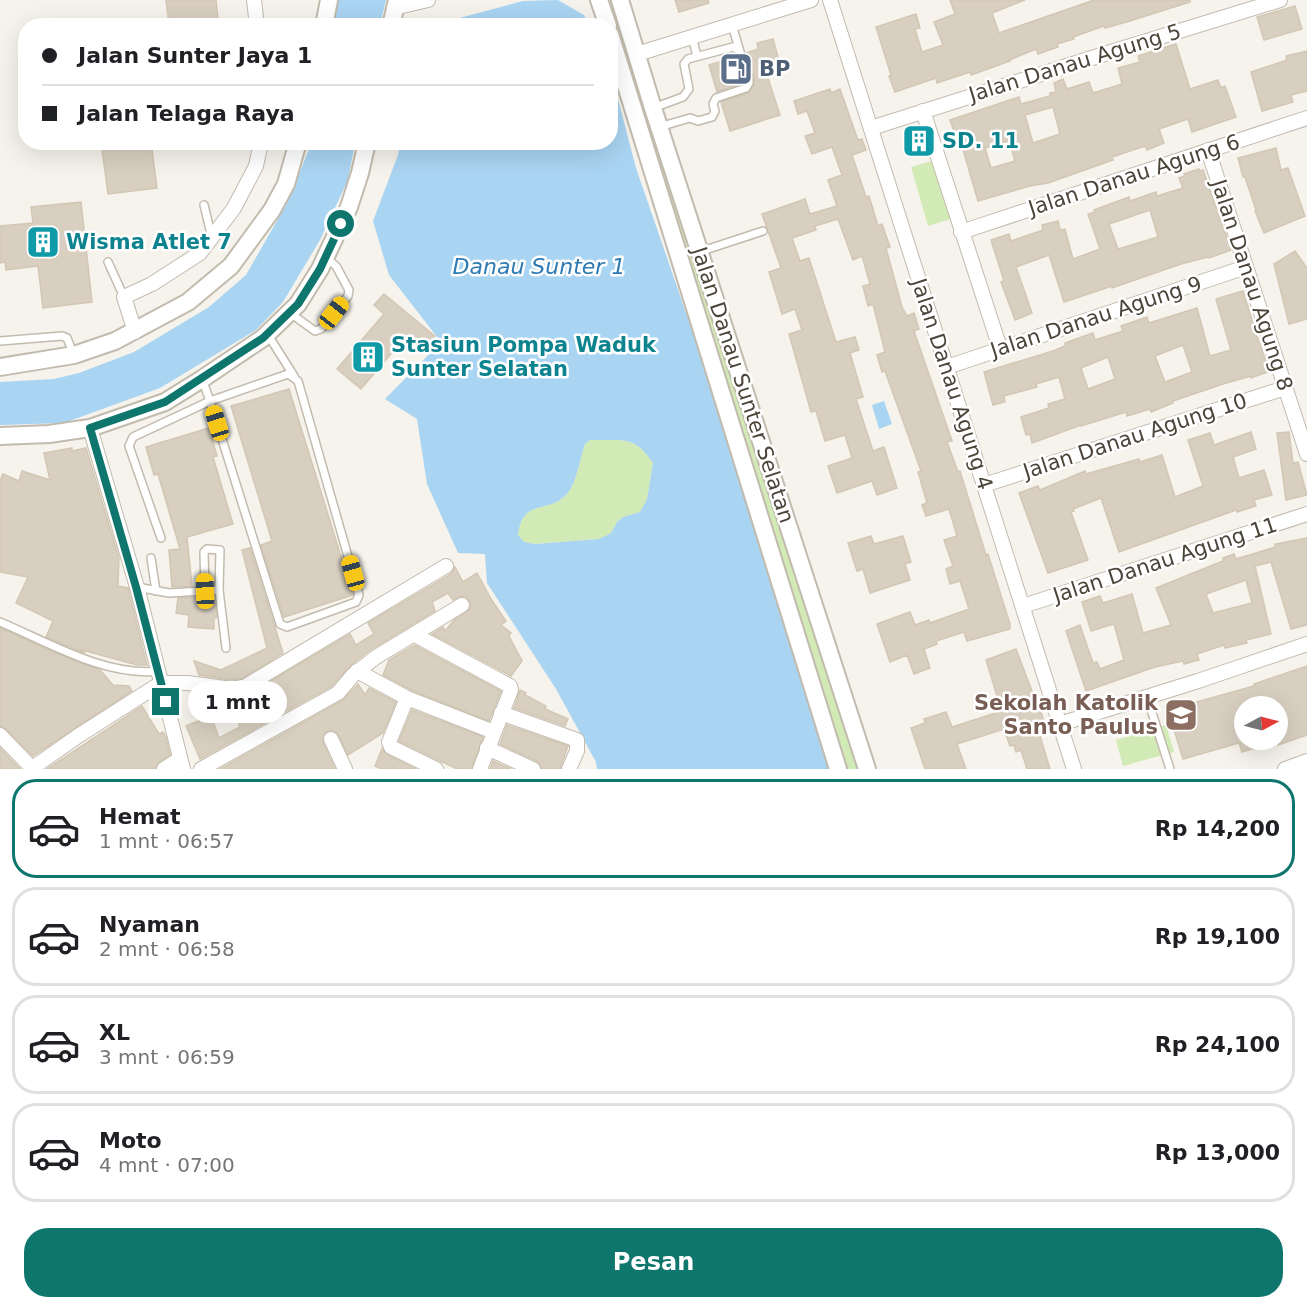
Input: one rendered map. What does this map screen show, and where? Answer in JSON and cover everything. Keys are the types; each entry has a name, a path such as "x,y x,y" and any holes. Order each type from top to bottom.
{"street":[{"path":"254,0 256,18"},
{"path":"326,18 329,0"},
{"path":"396,4 428,0"},
{"path":"599,0 605,18"},
{"name":"Jalan Danau Sunter Selatan","path":"620,0 699,252 867,769"},
{"path":"637,54 811,0"},
{"name":"Jalan Danau Agung 4","path":"830,0 1074,769"},
{"name":"Jalan Danau Agung 5","path":"871,129 1280,0"},
{"name":"Jalan Danau Sunter Selatan","path":"618,60 838,769"},
{"path":"923,111 1000,348"},
{"name":"Jalan Danau Agung 6","path":"961,232 1307,118"},
{"path":"135,332 124,297 152,284 200,254 234,208 256,166 259,150"},
{"path":"0,368 74,355 115,342 188,302 231,266 272,210 286,184 296,150"},
{"path":"0,436 49,434 90,428 165,402 248,349 298,304 325,257 349,207 365,150"},
{"name":"Jalan Danau Agung 8","path":"1208,150 1307,454"},
{"name":"Jalan Danau Agung 9","path":"947,367 1246,267"},
{"name":"Jalan Danau Agung 10","path":"984,485 1286,388"},
{"path":"90,428 136,587 181,764 164,769"},
{"name":"Jalan Danau Agung 11","path":"1023,606 1307,514"},
{"path":"0,735 31,768 160,677 232,689 246,686 446,566"},
{"path":"201,769 338,693 357,671 376,657 462,605"},
{"path":"415,635 508,684 511,690 480,769"},
{"path":"1060,724 1307,644"},
{"path":"357,671 407,698 494,732"},
{"path":"407,698 389,742 391,747 436,769"},
{"path":"501,712 577,740 577,751 569,769"},
{"path":"331,739 345,769"},
{"path":"487,748 533,769"},
{"path":"1285,769 1307,762"}],"lane":[{"path":"653,108 683,98 689,89 684,64 688,59 733,47 740,52 732,25"},
{"path":"692,37 697,56"},
{"path":"659,127 690,118 698,121 712,117 716,98 746,88 749,78"},
{"path":"204,205 212,238"},
{"path":"699,252 763,231"},
{"path":"290,313 315,331 321,329 348,296 349,290 336,266 325,257"},
{"path":"108,262 124,297"},
{"path":"202,379 280,624 287,627 356,602 359,595 298,381 267,334"},
{"path":"0,341 62,336 67,338 74,355"},
{"path":"161,538 129,446 133,437 210,401 288,374 294,376"},
{"path":"205,591 204,552 207,549 220,550 219,590 226,648"},
{"path":"151,558 156,591"},
{"path":"136,587 169,593 219,590"},
{"path":"0,622 104,666 144,672 160,677"},
{"path":"1147,697 1170,769"}],"green space":[{"path":"601,0 622,0 867,769 838,769 618,55 618,18 607,18"},
{"path":"935,160 951,219 928,226 911,167"},
{"path":"590,440 619,440 633,443 640,447 653,463 647,499 640,512 623,517 611,533 599,539 535,544 524,542 518,535 525,516 536,508 557,501 569,492 585,444"},
{"path":"1166,725 1174,752 1123,766 1116,740"}],"water":[{"path":"338,0 386,0 382,18 334,18"},
{"path":"558,0 586,18 460,18 523,1"},
{"name":"Danau Sunter 1","path":"618,99 636,168 704,365 829,769 597,769 596,762 556,689 487,583 485,554 458,553 427,484 417,419 385,399 441,342 389,275 373,221 399,150 618,150","holes":["590,440 619,440 640,447 653,463 647,499 640,512 623,517 611,533 599,539 535,544 524,542 518,535 525,516 536,508 558,501 569,492 585,444"]},
{"path":"308,150 354,150 348,180 320,240 283,302 256,330 160,388 64,423 0,425 0,382 54,379 79,373 134,352 209,307 246,275 286,205"},
{"path":"884,401 892,424 879,429 872,405"}],"building":[{"path":"166,0 216,0 218,18 168,18"},
{"path":"675,0 708,0 709,3 679,12"},
{"path":"950,0 1025,0 992,13 999,33 1094,0 1190,0 1190,2 1105,28 1104,26 1057,44 1058,47 1038,54 1036,49 971,75 970,72 937,83 936,78 895,92 876,27 916,14 920,28 915,29 922,52 943,45 934,22 955,14"},
{"path":"1295,6 1302,29 1264,40 1257,17"},
{"path":"773,39 781,68 766,72 780,115 730,131 721,102 748,93 754,85 754,76 747,73 742,83 717,92 709,65 736,57 743,60 746,53 758,49 757,43"},
{"path":"1176,44 1190,89 1218,80 1221,88 1225,86 1236,117 1192,132 1188,119 1159,129 1164,143 1147,150 1145,146 1048,183 978,201 959,136 956,137 950,120 1019,97 1021,104 1050,96 1050,93 1056,92 1054,83 1063,79 1067,89 1089,82 1093,93 1122,84 1118,68 1140,62 1138,56","holes":["1053,107 1060,134 1033,143 1025,115","1009,141 1015,161 991,168 985,148"]},
{"path":"1307,51 1307,91 1291,95 1293,102 1262,111 1251,72 1287,60 1286,56"},
{"path":"830,89 831,93 840,89 858,140 862,139 866,150 852,155 866,197 869,196 878,226 882,224 890,247 886,248 902,307 907,316 914,313 919,329 914,331 952,441 947,442 958,472 960,471 1010,624 1010,629 967,641 964,632 936,641 937,644 924,649 930,668 914,674 907,655 890,662 877,624 910,612 915,625 929,620 930,623 969,609 960,581 950,584 946,569 953,566 944,540 957,536 949,509 926,516 922,505 927,503 918,472 921,471 885,371 882,372 877,355 885,352 873,304 868,306 863,286 870,284 862,256 853,260 838,219 815,226 816,230 792,238 800,261 809,258 836,342 855,337 859,350 850,353 863,397 856,399 873,451 884,447 897,488 877,495 872,481 837,493 828,466 852,458 845,435 825,441 816,411 811,412 789,334 802,330 795,309 782,314 769,272 781,268 762,214 805,199 810,214 837,206 828,180 842,175 832,147 812,154 805,136 815,133 807,111 798,114 794,101"},
{"name":"SD. 11","path":"921,134 925,146 915,149 912,137"},
{"path":"1276,148 1281,170 1288,168 1305,216 1264,233 1238,158"},
{"path":"102,150 152,150 157,188 108,194"},
{"path":"1199,169 1203,170 1231,250 1064,302 1049,255 1016,267 1032,313 1015,320 1001,282 1004,281 991,240 1009,234 1011,241 1043,230 1042,225 1058,221 1060,230 1065,229 1073,259 1100,249 1088,214 1129,197 1130,201 1156,192 1157,196 1183,188 1179,178 1185,176 1184,174","holes":["1150,210 1158,237 1118,249 1109,224"]},
{"name":"Wisma Atlet 7","path":"81,202 92,302 43,308 38,266 6,270 5,262 0,263 0,226 33,223 31,207"},
{"path":"1295,251 1307,268 1307,319 1289,324 1274,264"},
{"path":"1243,291 1270,371 1173,401 1151,412 1150,409 1127,416 1126,412 1032,443 1030,434 1026,435 1021,417 1049,408 1048,404 1065,399 1059,377 1036,384 1037,387 1004,396 1005,402 993,405 984,372 1053,351 1065,346 1065,343 1093,333 1095,340 1123,331 1121,326 1147,317 1149,323 1197,308 1210,356 1231,350 1216,299","holes":["1183,345 1192,372 1165,382 1155,356","1108,357 1115,379 1088,389 1081,368"]},
{"path":"384,294 435,336 424,350 407,335 361,389 337,369 384,314 374,305"},
{"path":"289,389 353,595 284,617 261,545 272,541 231,406"},
{"path":"209,428 217,456 213,457 233,524 187,537 192,586 172,587 169,550 180,549 158,474 154,475 146,447"},
{"path":"1251,432 1256,449 1233,457 1239,478 1264,470 1272,495 1254,500 1256,506 1237,512 1236,510 1119,552 1101,498 1073,509 1074,511 1071,512 1088,560 1048,573 1019,493 1038,486 1040,490 1085,471 1086,474 1162,455 1175,497 1203,486 1188,440 1210,433 1214,445"},
{"path":"1289,432 1293,463 1298,462 1307,495 1286,500 1277,433"},
{"path":"72,448 72,451 86,448 119,558 118,586 128,588 147,665 137,665 82,650 85,653 46,637 53,621 16,603 28,577 0,572 0,481 3,474 19,481 22,471 50,480 44,453"},
{"path":"871,536 874,544 903,536 911,562 905,564 910,580 870,593 863,569 857,571 848,543"},
{"path":"1307,538 1307,625 1291,629 1271,562 1255,566 1271,634 1246,640 1247,643 1225,648 1224,645 1197,654 1199,660 1155,667 1086,691 1066,631 1080,625 1093,663 1097,662 1100,669 1124,660 1114,624 1091,631 1082,602 1100,596 1103,603 1132,594 1143,633 1171,625 1156,588 1223,561 1223,558 1234,554 1236,559 1275,547 1275,544","holes":["1246,580 1252,603 1213,613 1206,594"]},
{"path":"250,548 283,653 243,678 232,680 199,675 194,661 221,670 267,648 242,550"},
{"path":"455,567 463,582 477,573 506,621 501,625 511,633 509,636 522,661 511,676 432,634 443,627 445,631 454,620 470,609 471,604 467,597 461,596 453,600 448,593 432,602 435,611 370,650 352,664 332,686 200,759 186,726 211,716 219,738 240,727 233,707 269,692 267,686 261,687 350,634 356,645 374,634 368,623 451,574"},
{"path":"214,596 217,617 214,619 214,629 188,627 189,615 176,613 178,598"},
{"path":"0,628 100,670 113,685 129,686 132,691 33,756 6,729 0,726"},
{"path":"414,645 501,691 489,721 411,690 383,675 389,660"},
{"path":"1016,649 1044,722 1039,723 1042,735 1040,736 1050,769 1027,769 1021,750 1016,752 1014,745 1010,746 1004,729 957,744 966,769 925,769 911,728 925,723 924,719 946,712 952,727 999,712 998,710 1001,709 986,660"},
{"path":"1307,666 1307,735 1288,742 1288,696 1234,696 1234,744 1183,759 1168,710 1254,686 1254,684"},
{"path":"358,684 365,695 369,688 396,702 383,733 348,755 337,732 331,730 324,733 323,742 335,769 220,769 342,701"},
{"path":"520,690 546,706 545,709 568,719 565,726 514,708"},
{"path":"195,693 217,696 192,701"},
{"path":"142,706 159,734 163,732 166,737 170,755 159,762 155,769 47,769"},
{"path":"412,710 483,737 471,769 457,769 399,741"},
{"path":"507,725 568,746 560,769 542,769 537,761 500,744"},
{"path":"0,748 20,769 0,769"},
{"path":"382,749 387,755 416,769 382,769 375,766"},
{"path":"493,761 511,769 490,769"}],"place":[{"name":"BP","path":"736,69"},
{"name":"SD. 11","path":"919,141"},
{"name":"Wisma Atlet 7","path":"43,242"},
{"name":"Stasiun Pompa Waduk Sunter Selatan","path":"368,357"},
{"name":"Sekolah Katolik Santo Paulus","path":"1181,715"}],"route":[{"path":"166,702 136,587 90,428 165,402 263,338 298,304 320,269 341,224"}]}
